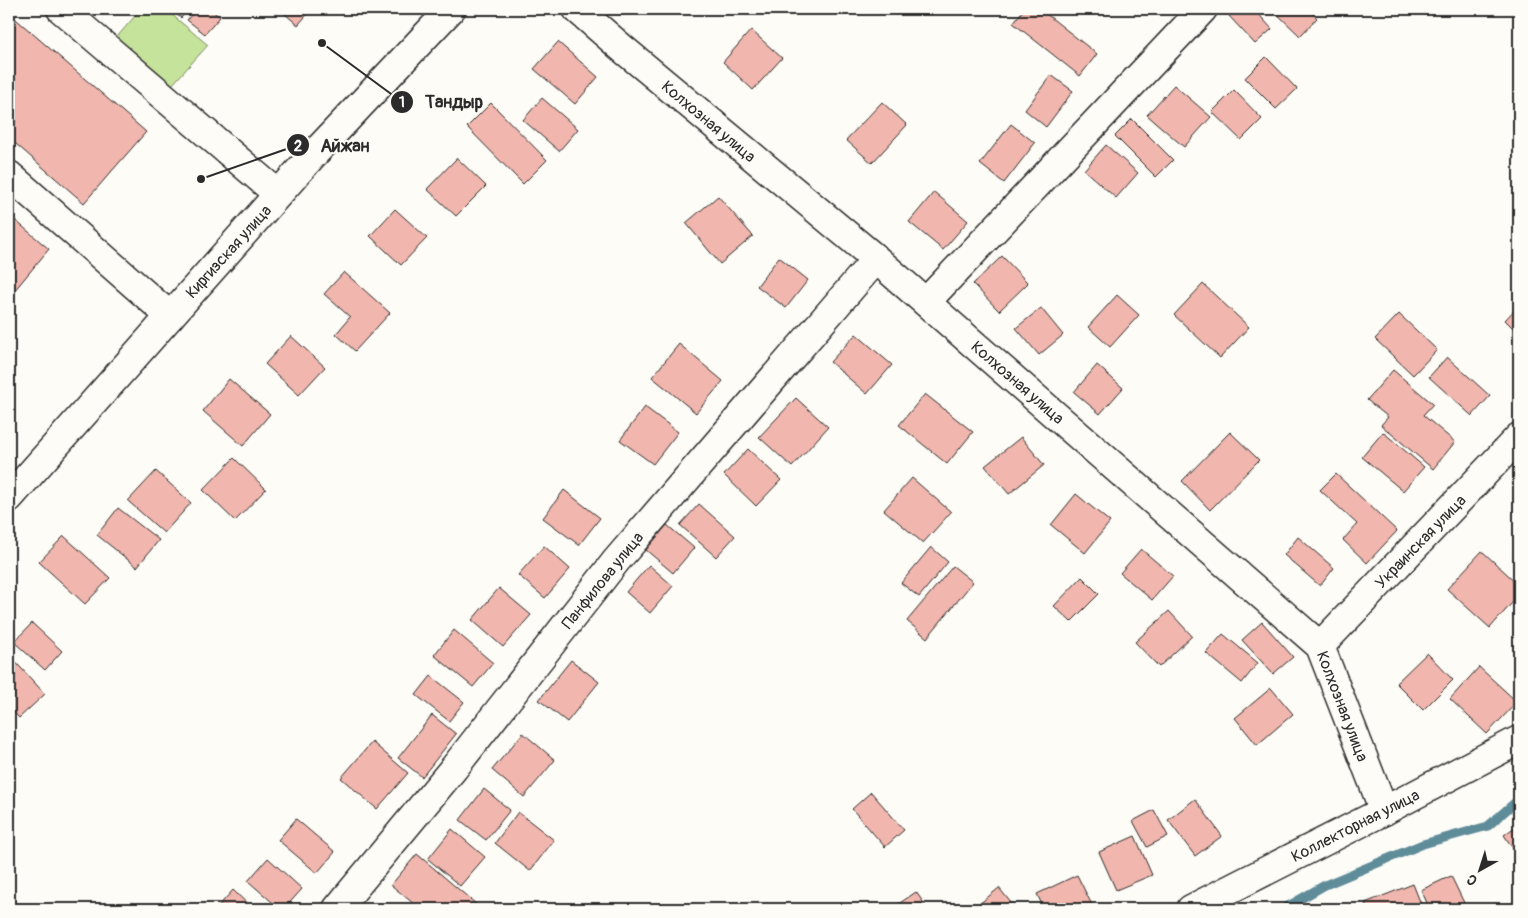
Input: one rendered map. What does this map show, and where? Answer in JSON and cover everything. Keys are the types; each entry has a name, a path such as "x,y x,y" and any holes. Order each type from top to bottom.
{"street":[{"path":"62,9 278,194"},
{"name":"Киргизская улица","path":"9,498 278,194 451,9"},
{"name":"Колхозная улица","path":"577,9 622,49 876,259 1320,646 1384,811"},
{"path":"926,302 1203,9"},
{"path":"9,175 170,316"},
{"name":"Панфилова улица","path":"337,909 454,768 616,561 876,259"},
{"name":"Украинская улица","path":"1320,646 1519,437"},
{"name":"Коллекторная улица","path":"1190,909 1519,740"}],"green space":[{"path":"141,9 165,9 208,45 172,85 116,38"}],"building":[{"path":"170,9 188,9 181,18"},
{"path":"196,9 210,9 220,17 205,34 187,20"},
{"path":"279,9 312,9 298,25"},
{"path":"1024,9 1040,9 1097,54 1080,76 1013,23"},
{"path":"1237,9 1254,9 1272,29 1255,44 1229,16"},
{"path":"1272,9 1308,9 1317,18 1300,36"},
{"path":"9,13 146,132 84,203 9,138"},
{"path":"751,30 782,58 753,90 723,62"},
{"path":"558,42 598,77 575,104 534,69"},
{"path":"1266,57 1297,89 1276,109 1245,78"},
{"path":"1051,75 1073,91 1046,127 1025,110"},
{"path":"1174,85 1211,117 1184,147 1147,115"},
{"path":"1234,90 1262,119 1241,140 1212,112"},
{"path":"542,98 578,129 559,151 523,120"},
{"path":"882,102 907,125 872,163 846,140"},
{"path":"491,103 547,160 523,184 467,127"},
{"path":"1132,119 1173,160 1156,177 1115,136"},
{"path":"1011,124 1035,143 1004,183 980,164"},
{"path":"1106,145 1138,173 1116,198 1084,170"},
{"path":"457,158 486,186 456,216 427,189"},
{"path":"934,192 968,221 943,250 909,222"},
{"path":"718,196 753,236 720,264 686,223"},
{"path":"395,209 427,238 401,265 370,236"},
{"path":"9,215 49,249 9,297"},
{"path":"1002,256 1028,283 999,311 973,284"},
{"path":"779,257 808,280 786,308 757,286"},
{"path":"344,272 390,313 355,351 336,334 350,317 324,294"},
{"path":"1203,284 1249,327 1220,358 1174,315"},
{"path":"1117,295 1139,315 1110,347 1088,327"},
{"path":"1519,305 1519,334 1505,320"},
{"path":"1041,308 1063,335 1039,355 1016,328"},
{"path":"1399,314 1437,350 1413,375 1375,339"},
{"path":"856,334 892,365 867,394 830,362"},
{"path":"291,336 325,367 299,395 265,364"},
{"path":"679,344 723,381 696,413 652,377"},
{"path":"1447,357 1490,396 1472,416 1429,377"},
{"path":"1097,365 1123,388 1100,414 1074,392"},
{"path":"1393,370 1433,404 1423,415 1455,442 1433,469 1381,425 1388,417 1367,400"},
{"path":"229,379 270,414 243,446 203,411"},
{"path":"925,394 973,432 947,464 899,425"},
{"path":"796,398 828,427 792,467 759,437"},
{"path":"645,407 678,432 653,464 620,440"},
{"path":"1230,432 1259,460 1210,510 1182,481"},
{"path":"1383,432 1424,467 1403,491 1362,457"},
{"path":"1021,437 1044,465 1009,494 985,466"},
{"path":"748,449 781,480 756,506 724,475"},
{"path":"234,458 266,489 235,521 203,490"},
{"path":"156,471 191,503 164,533 128,501"},
{"path":"1336,474 1397,531 1367,563 1343,540 1357,524 1320,490"},
{"path":"912,478 951,512 923,543 884,510"},
{"path":"564,490 600,518 579,545 543,518"},
{"path":"1076,494 1110,522 1085,553 1051,525"},
{"path":"699,504 735,536 716,557 680,525"},
{"path":"118,508 159,540 137,567 97,535"},
{"path":"667,525 694,548 673,573 646,550"},
{"path":"64,536 110,578 85,604 39,562"},
{"path":"1298,537 1334,568 1320,586 1284,555"},
{"path":"544,546 570,569 545,598 518,575"},
{"path":"931,547 948,562 919,597 901,583"},
{"path":"1141,549 1173,576 1152,600 1120,573"},
{"path":"1482,551 1519,585 1519,595 1490,628 1447,589"},
{"path":"649,565 673,586 650,613 626,592"},
{"path":"953,566 973,582 927,638 907,621"},
{"path":"1082,577 1099,594 1071,622 1054,606"},
{"path":"499,588 531,615 503,647 472,620"},
{"path":"1169,611 1192,636 1159,667 1135,642"},
{"path":"1262,622 1293,657 1273,674 1242,640"},
{"path":"32,623 62,651 45,670 14,642"},
{"path":"454,630 493,663 473,687 434,655"},
{"path":"1223,634 1258,663 1242,683 1206,653"},
{"path":"1427,653 1453,680 1423,710 1396,683"},
{"path":"9,655 45,694 19,718 9,707"},
{"path":"571,660 599,682 567,722 539,700"},
{"path":"1479,667 1517,702 1487,734 1450,699"},
{"path":"431,676 464,702 449,721 416,695"},
{"path":"1271,688 1293,714 1257,745 1235,718"},
{"path":"432,715 456,734 422,777 398,758"},
{"path":"523,733 555,760 524,797 492,770"},
{"path":"372,742 408,773 377,809 341,778"},
{"path":"484,789 510,810 486,840 460,820"},
{"path":"871,792 904,830 885,847 852,809"},
{"path":"1195,799 1222,836 1195,856 1168,820"},
{"path":"1154,810 1168,836 1147,847 1133,821"},
{"path":"518,812 554,840 530,871 495,843"},
{"path":"296,819 335,852 317,873 278,840"},
{"path":"1519,824 1519,855 1518,856 1504,835"},
{"path":"452,829 485,857 460,886 428,859"},
{"path":"1135,836 1152,875 1116,890 1099,852"},
{"path":"417,854 476,904 472,909 420,909 391,885"},
{"path":"268,858 302,889 284,909 280,909 248,881"},
{"path":"1077,875 1094,909 1044,909 1037,894"},
{"path":"1451,876 1467,909 1430,909 1421,890"},
{"path":"1413,884 1423,909 1368,909 1365,903"},
{"path":"999,888 1016,909 973,909"},
{"path":"233,890 253,909 216,909"},
{"path":"916,892 928,909 891,909"}],"waterway":[{"path":"1283,909 1325,885 1423,844 1488,826 1519,799"}],"place":[{"name":"Тандыр","path":"322,43"},
{"name":"Айжан","path":"201,179"}]}
